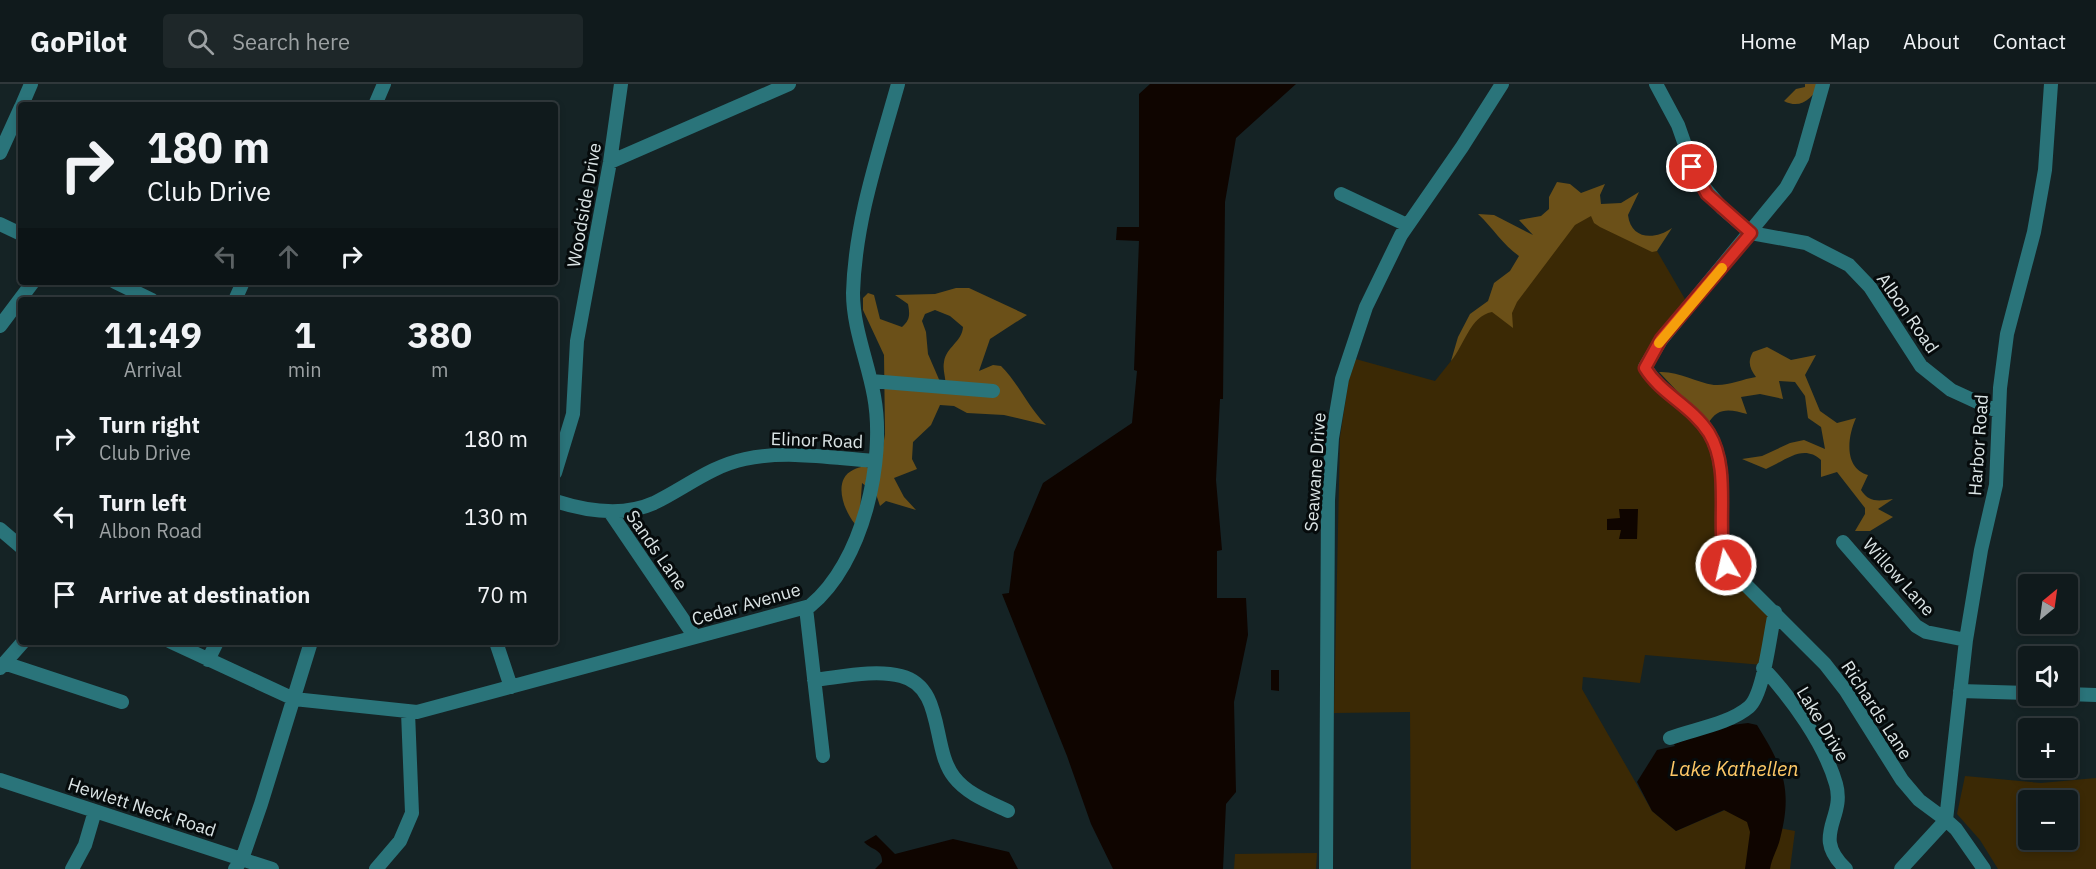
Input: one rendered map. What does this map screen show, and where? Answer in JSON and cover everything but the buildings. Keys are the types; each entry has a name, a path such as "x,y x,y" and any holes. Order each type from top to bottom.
{"street":[{"path":"24,102 31,84"},
{"path":"376,102 384,84"},
{"name":"Woodside Drive","path":"558,463 573,414 577,342 610,162 621,84"},
{"path":"610,162 789,84"},
{"name":"Cedar Avenue","path":"177,645 294,699 408,712 425,711 806,608 829,588 849,556 866,508 874,461 876,408 855,318 855,264 867,197 898,84"},
{"name":"Seawane Drive","path":"1326,869 1328,500 1332,438 1342,379 1356,332 1384,266 1407,225 1462,147 1502,84"},
{"path":"1656,84 1678,125 1697,179 1707,194 1751,233 1786,188 1802,158 1823,84"},
{"name":"Harbor Road","path":"1946,820 1951,794 1966,640 1981,550 1996,485 1999,412 2007,334 2034,232 2045,170 2051,84"},
{"path":"0,153 18,115"},
{"path":"1341,194 1407,225"},
{"path":"0,224 18,233"},
{"name":"Richards Lane","path":"1751,233 1653,350 1645,368 1652,379 1698,418 1709,434 1719,461 1721,547 1726,565 1736,578 1775,612 1832,673 1902,780 1919,800 1946,820"},
{"name":"Albon Road","path":"1751,233 1806,243 1849,266 1870,287 1922,366 1951,390 1999,412"},
{"path":"137,287 149,297"},
{"path":"0,326 18,302"},
{"path":"871,381 993,391"},
{"name":"Elinor Road","path":"558,502 610,512 652,504 711,470 743,459 794,455 874,461"},
{"name":"Sands Lane","path":"610,512 696,637"},
{"path":"0,529 18,544"},
{"name":"Willow Lane","path":"1843,542 1916,626 1926,632 1966,640"},
{"path":"806,608 823,756"},
{"path":"1670,738 1748,708 1757,693 1775,612"},
{"path":"20,645 2,666 122,702"},
{"path":"208,660 216,645"},
{"path":"239,864 310,645"},
{"path":"497,645 511,687"},
{"name":"Lake Drive","path":"1763,668 1784,692 1826,760 1837,789 1828,844 1846,869"},
{"path":"814,680 886,673 902,676 922,690 930,701 939,746 950,772 972,793 1008,811"},
{"path":"1960,691 2018,693"},
{"path":"2078,694 2096,695"},
{"path":"376,869 400,841 411,818 408,712"},
{"name":"Hewlett Neck Road","path":"0,780 94,811 239,864 272,869"},
{"path":"72,869 85,844 94,811"},
{"path":"1900,869 1946,820 1956,829 1984,869"}],"shaded area":[{"path":"1805,84 1821,84 1806,101 1796,104 1784,101 1796,89 1805,87"},
{"path":"1557,182 1570,184 1581,193 1605,184 1600,195 1601,204 1621,203 1639,192 1628,215 1634,229 1651,236 1672,228 1657,251 1652,252 1600,227 1594,223 1591,216 1575,225 1517,302 1512,313 1513,328 1492,312 1484,315 1473,325 1451,361 1458,337 1470,314 1488,301 1494,283 1510,271 1519,256 1478,214 1494,215 1533,235 1519,220 1541,216 1549,209 1549,197"},
{"path":"1587,202 1657,251 1689,306 1645,363 1711,430 1722,551 1774,613 1763,665 1645,655 1640,683 1583,677 1582,689 1652,811 1676,831 1725,810 1748,822 1795,831 1790,869 1411,869 1410,712 1334,713 1340,437 1352,358 1435,381 1451,361 1476,314"},
{"path":"956,288 969,288 1027,315 990,339 979,371 993,365 1001,366 1046,425 1004,415 967,413 954,406 940,405 931,425 913,442 912,459 917,469 894,478 904,497 916,510 886,501 880,506 876,494 862,483 860,511 855,524 844,504 843,481 853,470 861,467 879,473 885,434 884,355 863,310 863,298 868,293 874,295 880,319 902,327 909,317 908,304 895,295 935,294","holes":["935,310 950,316 963,327 960,337 945,357 944,391 928,354 926,332 922,321 925,314"]},
{"path":"1767,347 1791,360 1816,355 1805,375 1820,411 1837,423 1856,418 1851,434 1850,451 1855,466 1868,475 1861,490 1871,499 1893,499 1878,509 1893,517 1870,531 1855,531 1865,514 1865,508 1837,472 1821,477 1821,460 1814,455 1801,453 1794,455 1766,469 1742,459 1762,456 1790,443 1804,440 1825,449 1821,427 1808,418 1805,396 1795,382 1779,381 1783,399 1760,394 1741,397 1747,414 1735,411 1720,412 1708,424 1659,372 1673,373 1714,385 1756,377 1750,365 1751,356 1753,352"},
{"path":"1965,776 2041,783 2096,778 2096,869 1998,869 1980,840 1957,814"},
{"path":"1317,853 1316,869 1234,869 1235,854"}],"water":[{"path":"1150,84 1296,84 1236,138 1225,202 1223,399 1220,399 1216,480 1222,550 1217,551 1217,598 1246,598 1248,635 1234,702 1236,792 1226,804 1223,869 1113,869 1091,824 1067,756 1002,594 1009,593 1014,552 1043,483 1132,423 1137,371 1134,370 1139,241 1116,240 1117,227 1139,227 1139,94"},
{"path":"1619,509 1638,509 1637,539 1619,539 1621,530 1607,530 1607,519 1620,518"},
{"path":"1271,670 1279,670 1279,691 1271,690"},
{"name":"Lake Kathellen","path":"1748,723 1757,725 1773,754 1779,766 1785,792 1784,821 1770,869 1745,869 1750,832 1747,822 1724,810 1676,831 1652,811 1637,782 1657,750 1675,746 1674,744 1724,726"},
{"path":"876,835 895,854 953,839 1009,852 1018,869 875,869 882,862 881,855 864,842"}],"slow traffic":[{"path":"1659,343 1722,268"}],"route":[{"path":"1692,167 1707,194 1751,233 1661,339 1645,368 1659,386 1698,418 1712,440 1719,461 1721,547 1726,565"}]}
